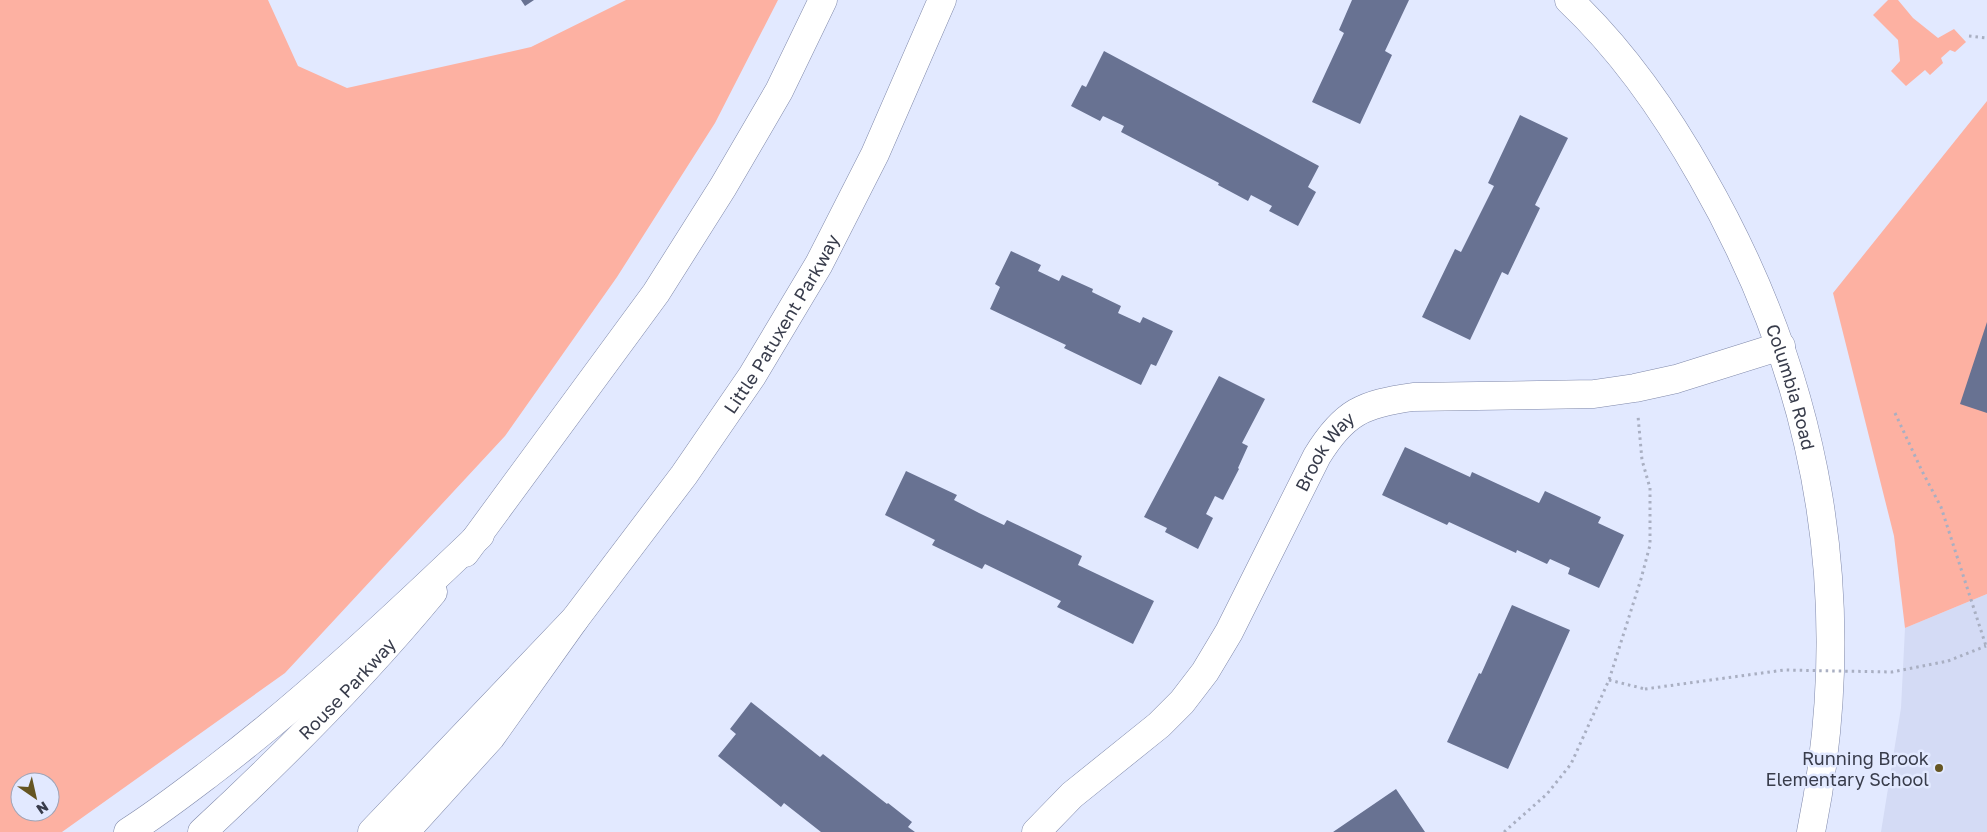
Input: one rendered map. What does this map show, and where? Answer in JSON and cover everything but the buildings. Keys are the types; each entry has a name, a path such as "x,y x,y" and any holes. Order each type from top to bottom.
{"main road":[{"path":"128,832 155,815 257,738 365,644 480,535 656,293 723,187 779,92 823,0"},
{"name":"Little Patuxent Parkway","path":"575,619 690,468 752,376 819,264 875,154 942,0"},
{"name":"Columbia Road","path":"1569,0 1584,14 1628,64 1679,136 1723,213 1744,255 1781,346 1798,401 1815,471 1822,516 1831,605 1832,650 1829,706 1823,762 1811,832"},
{"name":"Brook Way","path":"1036,832 1072,796 1159,725 1188,695 1205,672 1229,632 1317,456 1329,436 1344,420 1364,408 1387,401 1413,397 1594,394 1635,388 1676,379 1781,346"},
{"name":"Rouse Parkway","path":"202,832 279,760 389,646 480,535"},
{"path":"372,832 575,619"},
{"path":"405,832 491,737 575,619"}],"path":[{"path":"1969,36 1987,38"},
{"path":"1504,832 1547,794 1571,764 1609,680 1641,579 1650,545 1650,488 1642,460 1635,388"},
{"path":"1609,680 1645,688 1784,670 1892,672 1948,661 1987,646 1941,507 1895,413"}],"shaded area":[{"path":"0,0 268,0 298,66 347,88 531,47 626,0 778,0 715,123 617,277 505,436 285,673 62,832 0,832"},
{"path":"1888,0 1898,0 1913,18 1938,38 1954,29 1966,42 1955,52 1950,50 1941,58 1943,63 1930,75 1925,70 1906,86 1891,71 1900,61 1898,40 1873,15"},
{"path":"1987,101 1987,594 1905,628 1894,536 1833,293"},
{"name":"Running Brook Elementary School","path":"1987,594 1987,832 1881,832 1901,708 1905,628"}],"place":[{"name":"Running Brook Elementary School","path":"1939,768"}]}
